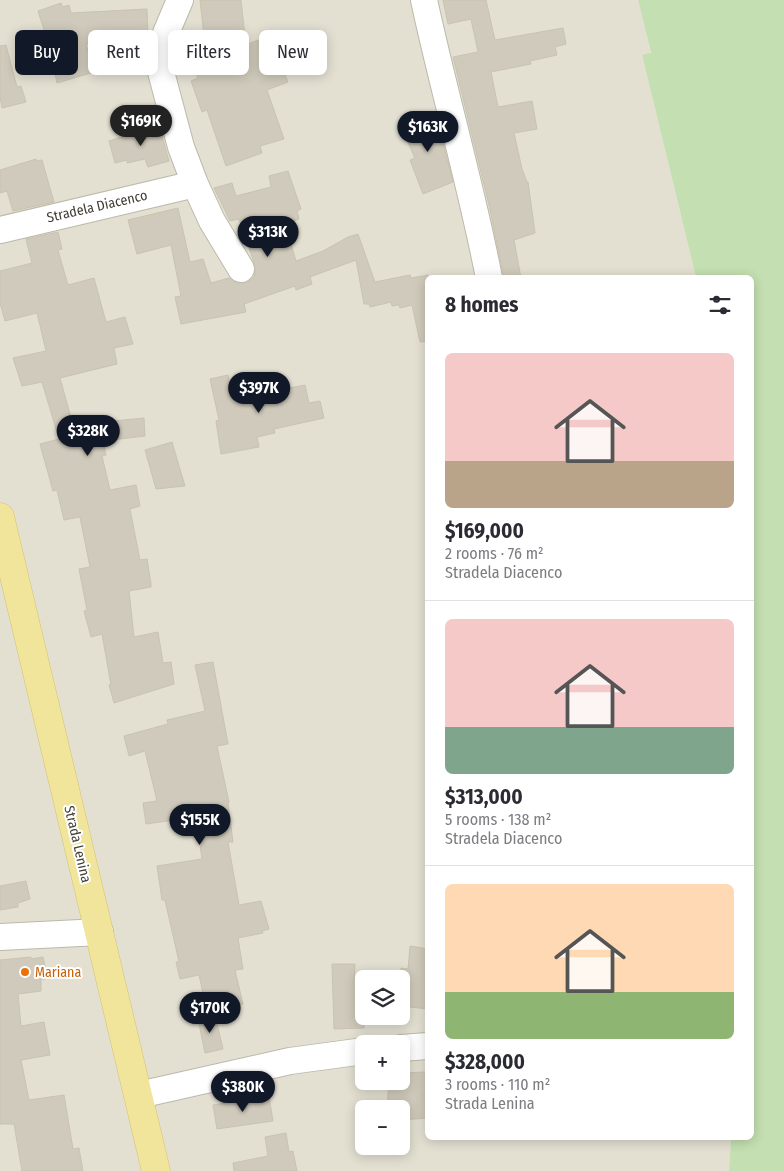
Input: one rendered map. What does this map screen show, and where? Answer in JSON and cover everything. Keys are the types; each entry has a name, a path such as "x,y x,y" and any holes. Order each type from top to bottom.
{"main road":[{"name":"Strada Lenina","path":"0,516 156,1171"}],"street":[{"path":"180,0 166,33 161,52 161,72 181,147 195,184 212,221 241,269"},
{"path":"424,0 437,59 476,210 488,275"},
{"name":"Stradela Diacenco","path":"0,230 195,184"},
{"path":"0,937 100,932"},
{"path":"410,1047 425,1046"},
{"path":"139,1095 290,1061 355,1052"}],"shaded area":[{"path":"0,0 638,0 651,54 642,55 696,275 425,275 425,1140 731,1140 729,1171 0,1171"}],"green space":[{"path":"638,0 784,0 784,1171 729,1171 731,1140 754,1140 754,275 696,275 642,55 651,53"}],"building":[{"path":"200,0 241,0 244,30 203,30"},
{"path":"443,0 486,0 495,40 563,28 566,44 555,47 557,55 530,61 531,64 491,72 498,107 532,101 537,129 514,133 522,169 528,182 535,233 514,240 520,275 503,275 489,205 453,57 478,52 471,19 448,24"},
{"path":"61,3 63,7 69,5 71,13 147,9 148,30 88,30 88,44 86,44 88,51 88,74 57,83 55,75 78,75 78,30 44,30 38,11"},
{"path":"258,40 259,75 285,75 288,82 267,90 284,139 260,146 262,153 226,166 207,110 202,112 191,81 198,78 197,75 249,75 249,44"},
{"path":"6,45 17,87 21,86 26,102 2,108 0,97 0,46"},
{"path":"435,112 453,182 423,194 410,160 415,158 401,127"},
{"path":"159,125 169,161 148,167 145,159 127,163 127,160 115,163 109,141"},
{"path":"36,159 36,161 42,160 54,202 13,211 7,191 0,193 0,170"},
{"path":"288,171 301,209 297,211 299,219 285,224 296,261 323,251 348,237 358,234 375,282 410,275 411,278 425,276 425,341 420,342 412,305 400,308 399,305 392,306 391,302 370,307 369,304 364,304 356,260 310,277 312,284 296,290 295,286 244,304 246,312 181,324 175,297 181,296 171,245 137,254 128,220 178,208 190,262 203,259 211,283 229,278 241,284 248,282 254,277 256,268 239,219 230,221 214,188 232,183 236,196 271,187 269,176"},
{"path":"58,232 62,249 58,250 68,285 94,278 106,322 125,317 133,344 114,348 117,364 60,378 73,425 144,418 145,436 103,441 106,455 102,456 110,490 136,485 140,506 130,509 140,560 147,559 151,587 129,591 134,637 158,632 163,663 171,662 174,684 114,703 109,685 111,685 102,634 91,637 84,611 87,610 79,569 90,567 80,517 64,520 57,490 53,491 40,444 59,439 42,382 22,386 13,358 46,351 37,313 5,321 0,303 0,271 32,263 26,239"},
{"path":"228,375 233,399 305,385 309,403 320,401 324,418 274,429 275,433 257,437 259,447 221,454 216,421 219,420 210,379"},
{"path":"172,442 185,486 156,489 145,450"},
{"path":"213,662 228,744 217,746 229,802 233,842 228,842 239,905 261,901 269,929 262,931 263,933 238,938 243,969 235,970 243,1004 207,1012 199,975 180,979 176,962 179,962 165,900 162,900 157,866 202,859 196,817 146,824 143,803 157,801 145,751 129,756 124,736 168,724 167,720 205,711 195,665"},
{"path":"26,881 30,899 18,903 18,907 0,910 0,886"},
{"path":"410,946 425,948 425,1009 410,1007 410,970 401,970 401,968 408,969"},
{"path":"31,957 31,959 43,957 48,978 41,980 41,991 18,994 21,1026 44,1022 50,1055 21,1060 29,1100 64,1095 73,1149 79,1148 83,1171 22,1171 14,1124 0,1124 0,960"},
{"path":"332,964 355,964 355,1025 364,1025 364,1028 334,1029"},
{"path":"215,1015 223,1049 205,1053 198,1019"},
{"path":"425,1072 425,1118 410,1119 410,1100 388,1100 388,1090 410,1090 410,1073"},
{"path":"269,1097 273,1121 217,1129 213,1105"},
{"path":"286,1133 289,1152 293,1151 297,1171 234,1171 233,1163 268,1156 265,1137"}],"place":[{"name":"Mariana","path":"25,972"}]}
